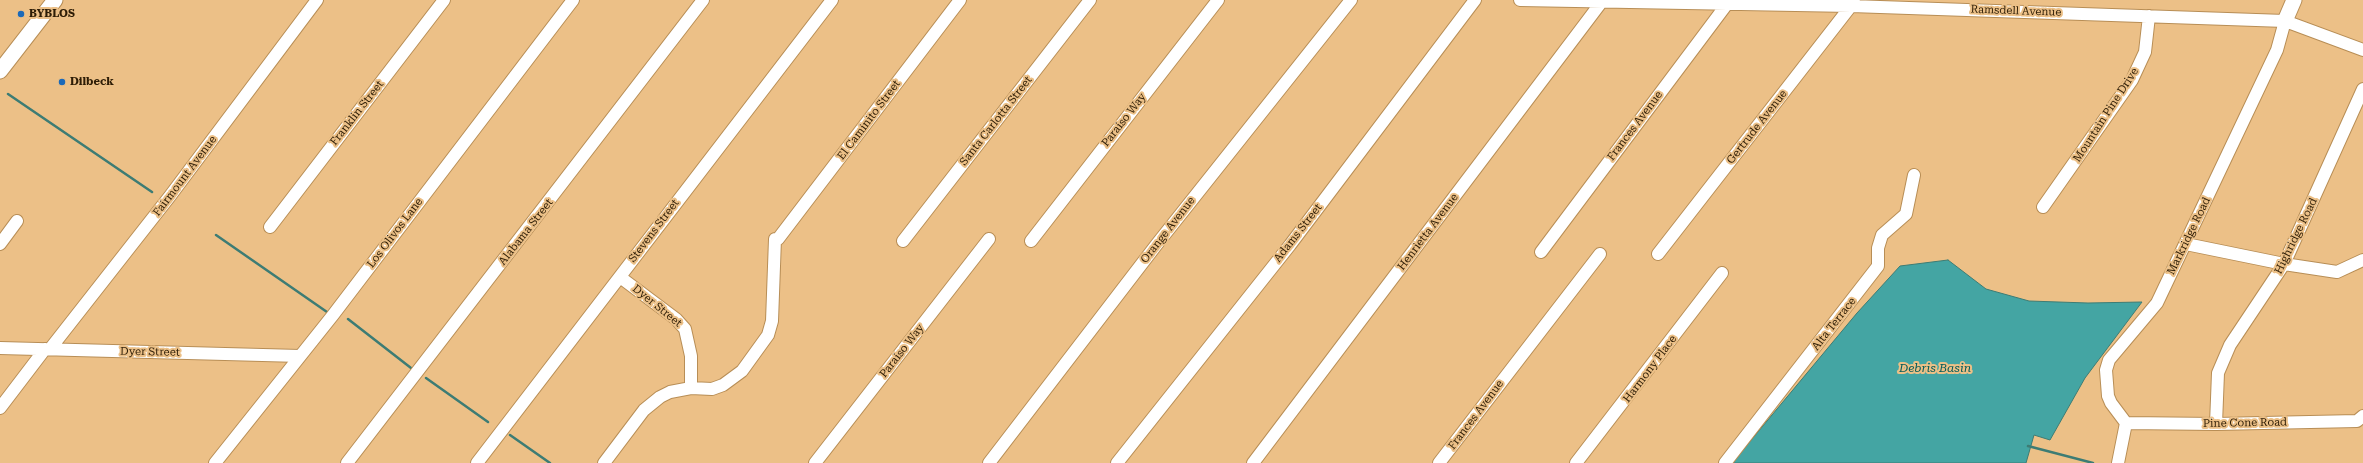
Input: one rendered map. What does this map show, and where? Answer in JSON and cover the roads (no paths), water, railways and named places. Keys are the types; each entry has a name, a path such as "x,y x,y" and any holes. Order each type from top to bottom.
{"main road":[{"path":"0,71 55,0"},
{"name":"Markridge Road","path":"2285,21 2294,0"}],"street":[{"name":"Fairmount Avenue","path":"0,408 170,196 316,0"},
{"name":"Franklin Street","path":"270,226 444,0"},
{"name":"Los Olivos Lane","path":"215,463 333,315 573,0"},
{"name":"Alabama Street","path":"347,463 703,0"},
{"name":"Stevens Street","path":"477,463 832,0"},
{"name":"El Caminito Street","path":"604,463 644,410 670,392 691,388 712,389 723,385 742,371 768,335 772,321 776,239 960,0"},
{"name":"Santa Carlotta Street","path":"903,241 1090,0"},
{"name":"Paraiso Way","path":"1031,241 1218,0"},
{"name":"Orange Avenue","path":"989,463 1157,244 1351,0"},
{"name":"Adams Street","path":"1117,463 1290,245 1475,0"},
{"name":"Ramsdell Avenue","path":"1520,0 1853,3 2285,21 2363,50"},
{"name":"Henrietta Avenue","path":"1253,463 1602,1"},
{"name":"Frances Avenue","path":"1540,252 1729,2"},
{"name":"Gertrude Avenue","path":"1658,254 1853,3"},
{"name":"Mountain Pine Drive","path":"2044,207 2132,80 2146,48 2149,16"},
{"name":"Markridge Road","path":"2126,423 2111,403 2108,396 2106,370 2109,360 2156,303 2186,244 2276,50 2285,21"},
{"name":"Highridge Road","path":"2216,424 2218,373 2230,345 2284,264 2363,89"},
{"name":"Alta Terrace","path":"1725,463 1878,266 1878,248 1882,235 1906,214 1914,175"},
{"path":"0,244 17,221"},
{"name":"Paraiso Way","path":"815,463 989,239"},
{"path":"2186,244 2284,264 2337,272 2363,260"},
{"name":"Frances Avenue","path":"1439,463 1600,254"},
{"name":"Harmony Place","path":"1576,463 1722,273"},
{"name":"Dyer Street","path":"620,277 676,319 685,329 691,356 691,388"},
{"name":"Dyer Street","path":"0,348 300,356"},
{"name":"Pine Cone Road","path":"2126,423 2216,424 2357,421 2363,416"},
{"path":"2118,463 2126,423"}],"water":[{"name":"Debris Basin","path":"1948,260 1986,289 2029,301 2088,303 2142,302 2085,378 2050,440 2034,435 2026,463 1732,463 1857,313 1900,266"}],"waterway":[{"path":"8,94 152,192"},
{"path":"216,235 327,312"},
{"path":"348,319 411,368"},
{"path":"426,378 488,422"},
{"path":"510,435 550,463"},
{"path":"2028,446 2093,463"}],"place":[{"name":"BYBLOS","path":"21,14"},
{"name":"Dilbeck","path":"62,82"}]}
